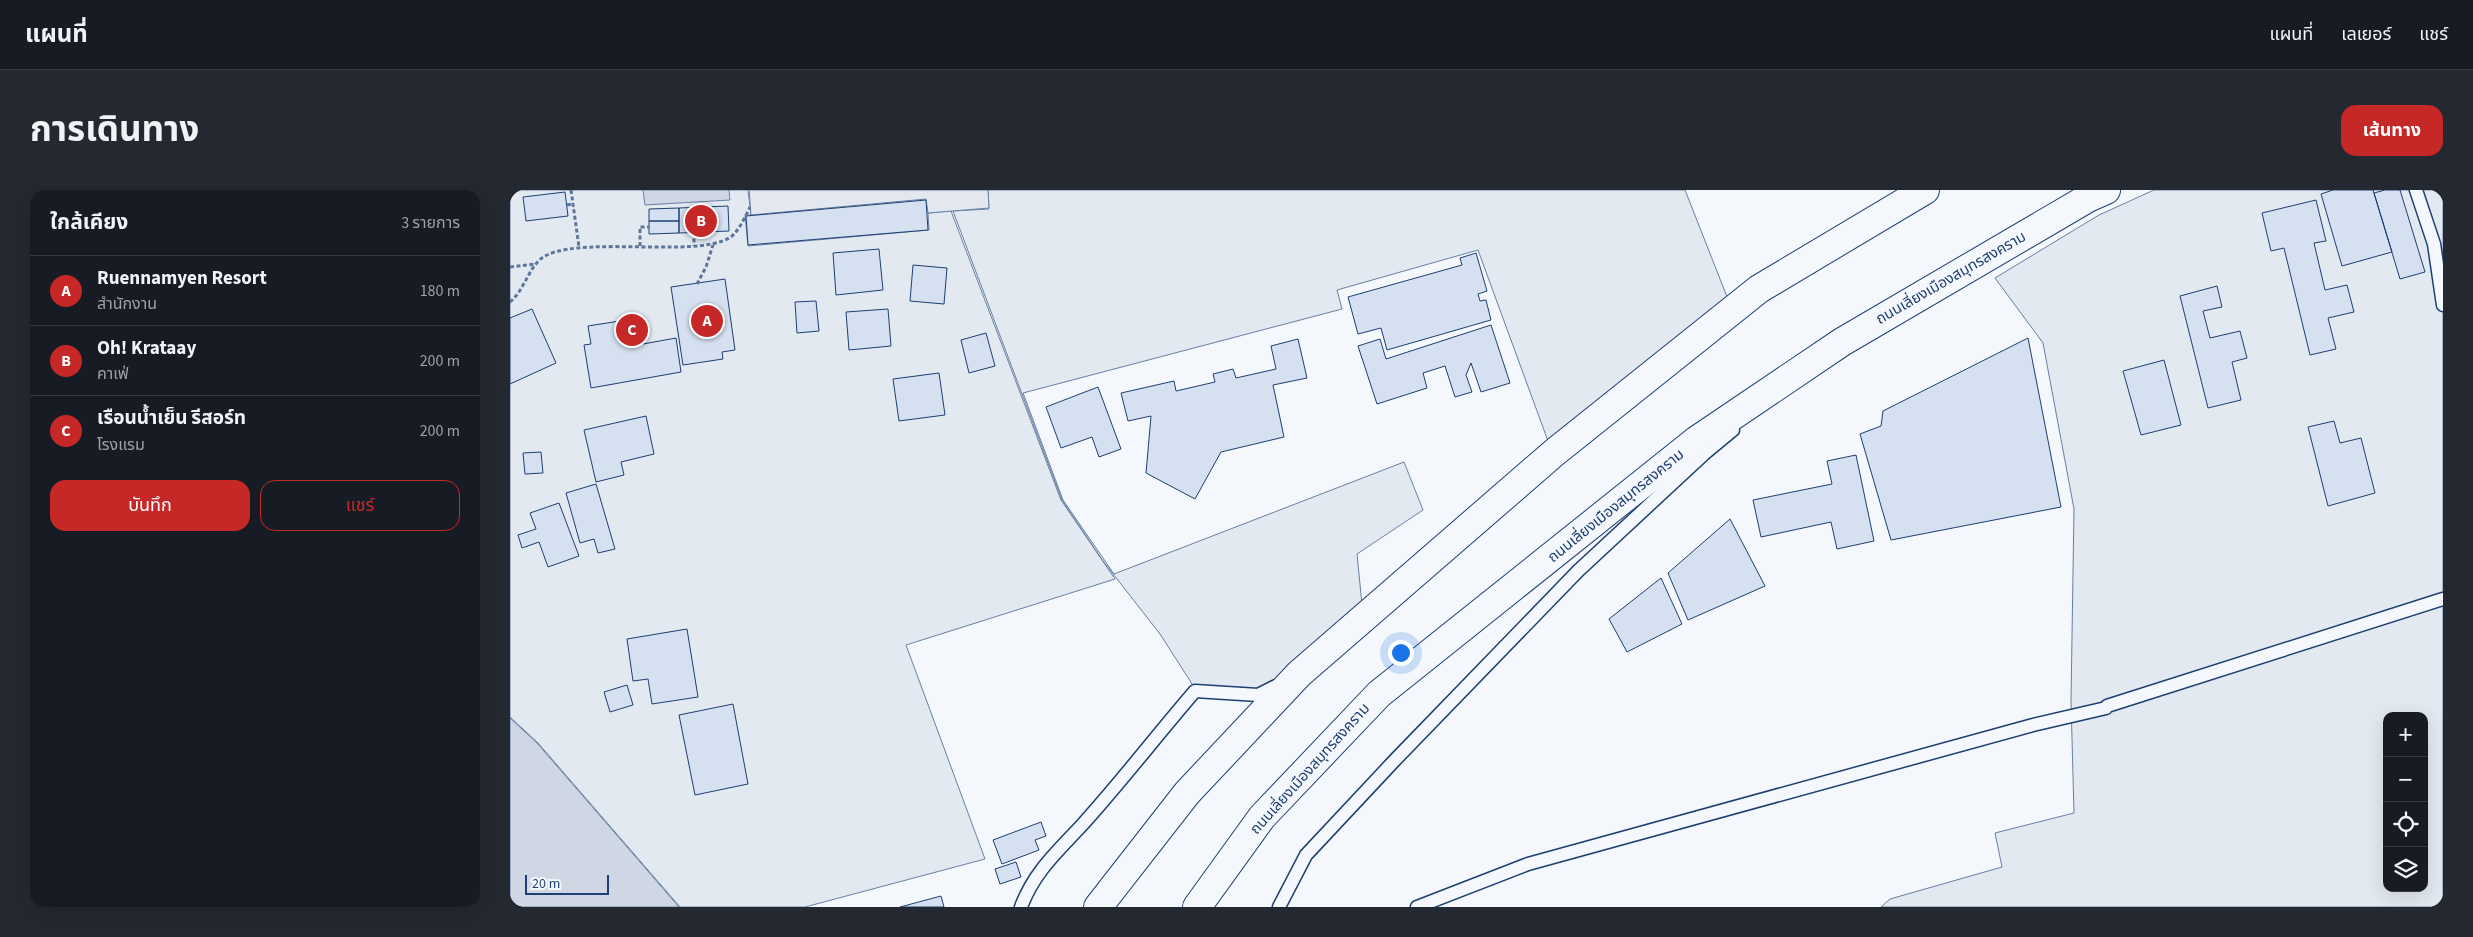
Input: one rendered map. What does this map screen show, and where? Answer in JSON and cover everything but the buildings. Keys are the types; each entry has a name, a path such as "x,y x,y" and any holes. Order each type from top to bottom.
{"main road":[{"path":"1098,907 1187,793 1299,674 1555,452 1759,289 1925,190"},
{"name":"ถนนเลี่ยงเมืองสมุทรสงคราม","path":"1197,907 1262,817 1379,694 1697,440 1842,342 2088,198 2106,190"}],"lane":[{"path":"2416,190 2434,244 2443,305"},
{"path":"1279,907 1306,855 1578,571 1704,454 1842,342"},
{"path":"1417,907 1528,864 2033,725 2106,708 2443,599"},
{"path":"1021,907 1032,883 1051,856 1082,825 1195,691 1258,695 1299,674"}],"path":[{"path":"571,190 578,247"},
{"path":"567,205 573,204"},
{"path":"510,302 519,295 536,264 547,255 578,247 713,245 734,235 750,207"},
{"path":"640,246 640,227 649,227"},
{"path":"694,232 694,246"},
{"path":"696,284 706,267 713,245"},
{"path":"510,267 536,264"}],"shaded area":[{"path":"510,190 748,190 751,215 745,215 748,246 929,230 928,213 951,211 1061,500 1115,579 906,645 985,859 805,907 680,907 538,743 510,717"},
{"path":"643,190 729,190 730,200 645,205"},
{"path":"749,190 988,190 989,208 928,213 926,199 751,215"},
{"path":"988,190 1685,190 1733,312 1554,452 1299,673 1258,694 1196,690 1160,634 1103,561 1062,500 953,211 989,209","holes":["1478,250 1552,452 1363,615 1357,554 1423,510 1404,462 1114,574 1063,500 1023,393 1342,309 1337,290"]},
{"path":"2154,190 2443,190 2443,907 1881,907 1890,899 2002,867 1995,833 2074,813 2071,701 2074,509 2043,343 1995,278 2099,215"},
{"path":"510,718 537,743 679,907 510,907"}],"place":[{"name":"Oh! Krataay","path":"701,221"},
{"name":"Ruennamyen Resort","path":"707,321"},
{"name":"เรือนน้ำเย็น รีสอร์ท","path":"632,330"}]}
